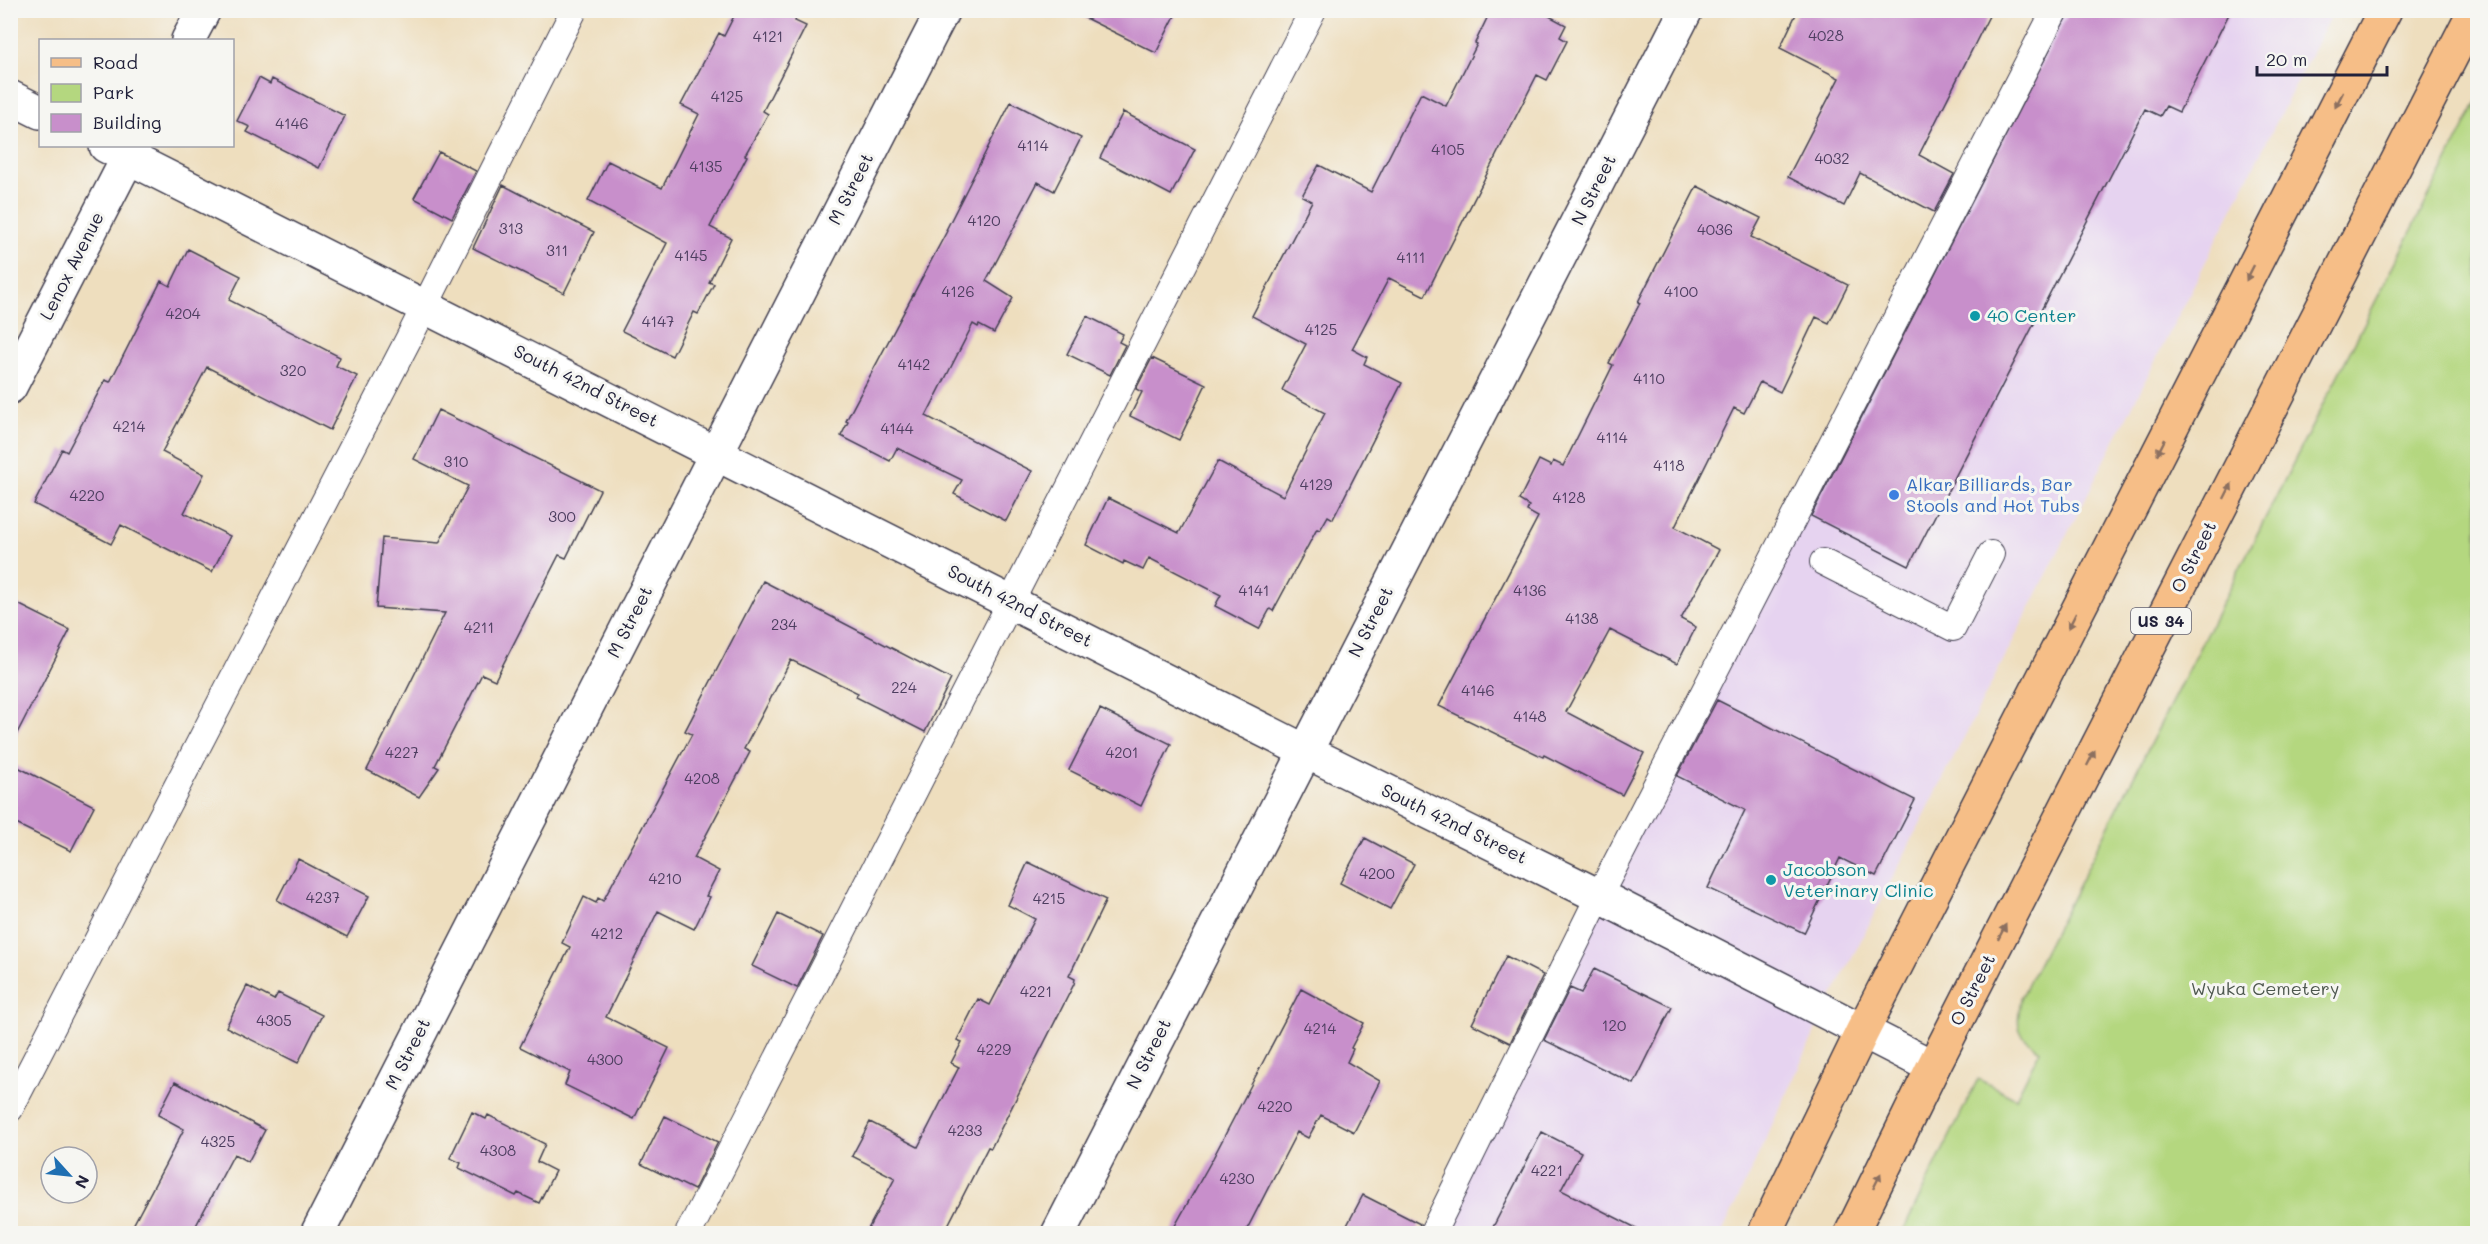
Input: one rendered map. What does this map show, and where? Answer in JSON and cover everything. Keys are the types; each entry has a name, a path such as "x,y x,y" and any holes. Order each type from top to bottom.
{"main road":[{"path":"1764,1233 1862,1032 2385,10"},
{"name":"O Street","path":"1851,1233 1933,1067 2475,10"}],"street":[{"path":"189,39 204,10"},
{"name":"M Street","path":"317,1233 944,10"},
{"name":"N Street","path":"1058,1233 1686,10"},
{"path":"10,97 39,112"},
{"name":"South 42nd Street","path":"123,149 424,305 1305,751 1599,896 1933,1067"},
{"name":"Lenox Avenue","path":"10,387 123,149"}],"lane":[{"path":"10,1109 574,10"},
{"path":"688,1233 1313,10"},
{"path":"1432,1233 1599,896 2055,10"},
{"path":"1823,562 1953,628 1991,554"}],"shaded area":[{"path":"2055,11 2333,11 1824,1013 1722,1233 1432,1234"}],"green space":[{"name":"Wyuka Cemetery","path":"2477,102 2477,1233 1902,1233 1978,1079 2016,1098 2040,1050 2026,1039 2019,1028 2021,998"}],"building":[{"path":"737,10 800,10 795,21 806,26 763,111 768,114 710,227 731,238 709,282 714,284 698,314 694,312 672,356 622,331 667,243 588,201 608,161 662,188 699,114 681,105 719,33 724,36"},
{"path":"1069,10 1178,10 1156,53"},
{"path":"1491,10 1538,10 1566,25 1560,37 1567,41 1547,80 1537,75 1425,296 1389,278 1352,349 1367,357 1364,364 1402,383 1333,519 1328,516 1320,530 1317,529 1273,611 1270,609 1259,629 1215,606 1221,595 1149,558 1143,570 1124,561 1123,564 1086,545 1108,498 1179,533 1218,461 1283,496 1325,413 1282,390 1306,344 1252,316 1312,201 1302,196 1319,165 1371,192 1421,93 1446,106"},
{"path":"1798,10 1992,10 1919,155 1954,174 1934,212 1860,173 1844,206 1788,177 1839,78 1780,48"},
{"name":"40 Center","path":"2070,10 2231,10 2179,112 2166,106 2160,116 2145,109 1909,566 1811,516"},
{"path":"259,78 270,84 272,79 345,116 319,168 247,132 250,127 237,121"},
{"path":"1011,102 1081,138 1054,191 1038,182 986,281 1013,298 994,333 973,324 926,416 1032,471 1006,521 954,494 962,480 897,448 890,461 841,436 848,422 846,421 947,231"},
{"path":"1123,112 1195,149 1171,195 1100,158"},
{"path":"439,152 476,171 452,218 414,198"},
{"path":"503,185 594,232 564,293 473,248"},
{"path":"1697,186 1761,218 1751,237 1848,285 1829,323 1816,317 1780,392 1760,382 1744,413 1734,408 1675,527 1719,550 1681,619 1696,627 1677,664 1610,630 1566,712 1644,753 1622,795 1544,755 1543,757 1439,706 1538,517 1527,511 1529,506 1519,500 1539,460 1551,466 1553,461 1563,466 1613,365 1609,363 1640,303 1638,302"},
{"path":"188,249 241,276 229,300 340,357 336,366 357,376 330,430 207,367 162,452 204,474 184,513 230,536 212,572 121,525 111,544 34,504 62,449 67,452 105,380 110,382 161,281 170,286"},
{"path":"1087,316 1123,334 1119,342 1125,345 1110,375 1067,354"},
{"path":"1152,358 1206,384 1179,440 1130,416 1142,392 1136,389"},
{"path":"438,410 600,490 566,558 559,555 495,680 482,674 435,766 439,768 419,797 367,770 445,613 376,608 382,538 439,543 468,486 414,459"},
{"path":"763,581 951,679 925,732 856,697 858,693 791,660 744,749 750,752 694,858 719,871 706,896 710,897 694,929 658,911 606,1017 669,1048 634,1119 565,1085 570,1072 520,1047 570,947 562,943 584,897 596,903 598,898 603,901 692,734 685,731"},
{"path":"10,600 70,630 10,747"},
{"path":"1717,700 1915,800 1876,876 1840,858 1804,933 1708,888 1745,810 1677,776"},
{"path":"1100,709 1171,744 1141,806 1069,770"},
{"path":"10,763 94,806 71,851 10,821"},
{"path":"1365,838 1414,864 1390,909 1340,883"},
{"path":"298,859 369,896 347,937 277,900"},
{"path":"1028,862 1106,900 1069,976 1075,979 1074,984 991,1148 988,1147 944,1233 866,1233 895,1178 852,1156 870,1122 918,1147 959,1067 951,1063 962,1042 957,1040 978,999 990,1005 1035,919 1008,905"},
{"path":"778,914 823,936 797,988 752,966"},
{"path":"1506,956 1543,975 1510,1043 1472,1024"},
{"path":"1594,969 1672,1007 1634,1084 1544,1040 1570,988 1581,993"},
{"path":"247,986 274,1000 278,993 322,1015 298,1063 226,1027"},
{"path":"1301,989 1364,1023 1351,1048 1353,1049 1347,1062 1380,1081 1354,1132 1321,1115 1308,1138 1297,1132 1245,1233 1171,1233 1213,1158"},
{"path":"175,1082 265,1130 248,1162 234,1154 192,1233 129,1233 184,1129 158,1115"},
{"path":"472,1112 486,1119 488,1115 545,1144 537,1162 555,1171 539,1203 518,1193 516,1196 459,1168 461,1163 450,1158"},
{"path":"665,1116 718,1142 694,1190 641,1164"},
{"path":"1542,1132 1581,1152 1561,1190 1646,1233 1490,1233"},
{"path":"1363,1195 1420,1224 1417,1233 1343,1233"}],"place":[{"name":"40 Center","path":"1975,316"},
{"name":"Alkar Billiards, Bar Stools and Hot Tubs","path":"1894,495"},
{"name":"Jacobson Veterinary Clinic","path":"1771,880"}]}
